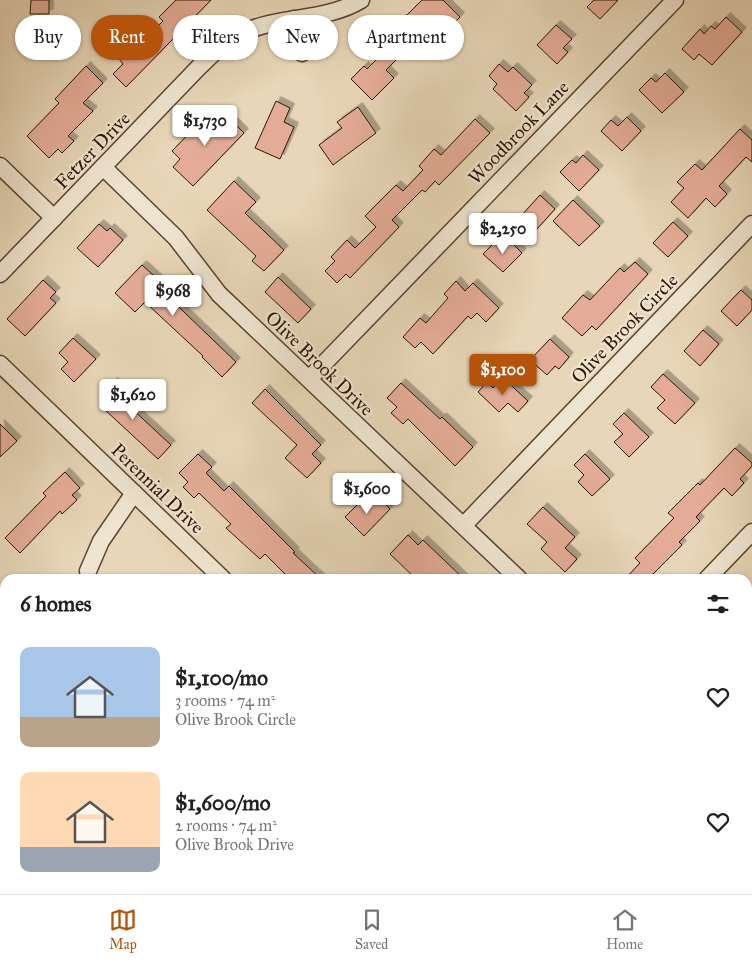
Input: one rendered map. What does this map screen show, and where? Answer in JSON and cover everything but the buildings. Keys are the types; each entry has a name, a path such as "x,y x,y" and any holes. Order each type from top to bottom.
{"street":[{"name":"Fetzer Drive","path":"320,15 361,0"},
{"name":"Woodbrook Lane","path":"310,379 675,0"},
{"name":"Fetzer Drive","path":"0,274 199,67 231,39 248,31 268,26"},
{"path":"0,166 54,218"},
{"name":"Olive Brook Drive","path":"103,167 176,238 219,294 514,574"},
{"name":"Olive Brook Circle","path":"464,525 752,224"},
{"name":"Perennial Drive","path":"0,364 218,574"},
{"path":"88,571 101,541 134,493"},
{"path":"712,574 752,532"}]}
